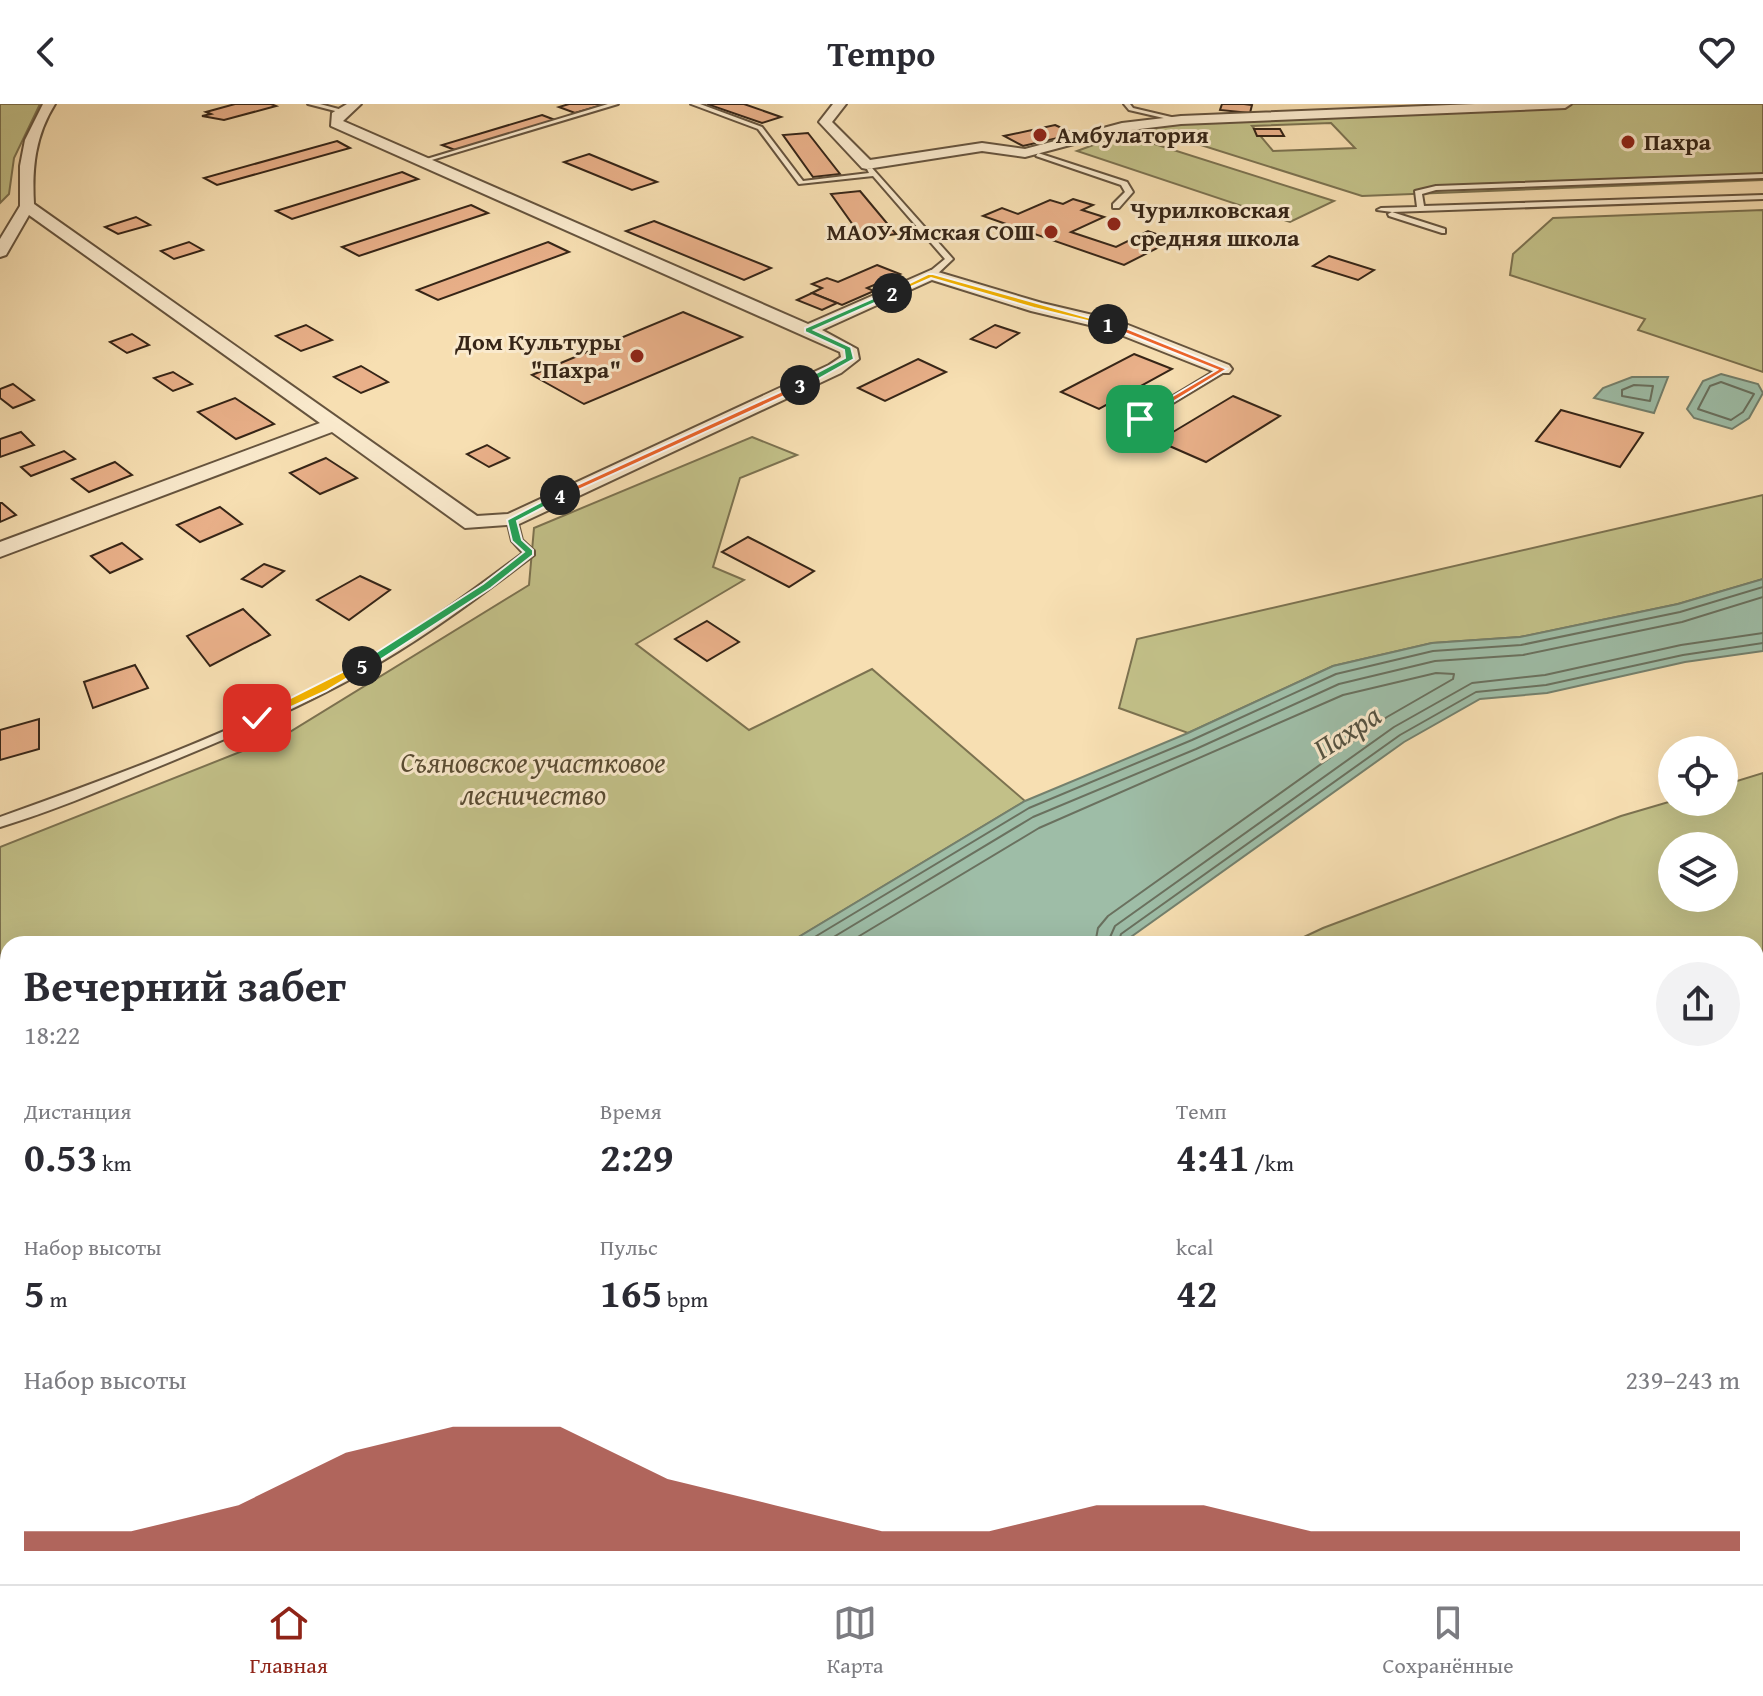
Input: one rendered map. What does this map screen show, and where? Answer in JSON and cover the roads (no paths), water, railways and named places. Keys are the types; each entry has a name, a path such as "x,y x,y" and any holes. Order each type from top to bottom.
{"street":[{"path":"0,252 27,206 25,162 38,119 49,104"},
{"path":"840,104 825,122 871,170 982,147 1025,153 1122,127 1181,120 1451,106 1565,104"},
{"path":"1181,120 1190,104"},
{"path":"27,206 473,523 512,520 835,369 850,359 848,349 808,330 336,123 335,118 349,108"},
{"path":"808,330 931,275 1037,307 1112,325 1223,369"},
{"path":"0,550 334,424"}],"lane":[{"path":"311,104 349,108"},
{"path":"423,161 615,104"},
{"path":"694,104 760,128 801,183 871,170 949,259"},
{"path":"1127,104 1131,109 1181,120"},
{"path":"318,116 349,108"},
{"path":"1038,155 1124,184 1129,192 1116,206"},
{"path":"1421,209 1418,193 1436,188 1763,176"},
{"path":"1442,231 1381,210 1763,197"},
{"path":"931,275 958,253"},
{"path":"1140,419 1223,369"},
{"path":"0,822 93,789 257,718 322,689 384,653 487,586 530,553 517,541 512,520"}],"water":[{"path":"1721,374 1758,384 1763,393 1749,418 1732,429 1694,418 1687,409 1703,381"},
{"path":"1632,377 1668,377 1654,413 1594,398 1603,388"},
{"path":"1763,579 1763,651 1685,662 1547,693 1480,699 1404,742 1132,936 800,936 1025,801 1188,733 1333,666 1432,643 1520,637 1678,604"}],"place":[{"name":"Амбулатория","path":"1040,135"},
{"name":"Пахра","path":"1628,142"},
{"name":"Чурилковская средняя школа","path":"1114,224"},
{"name":"МАОУ Ямская СОШ","path":"1051,232"},
{"name":"Дом Культуры \"Пахра\"","path":"637,356"}],"park label":[{"name":"Съяновское участковое лесничество","path":"533,778"}]}
